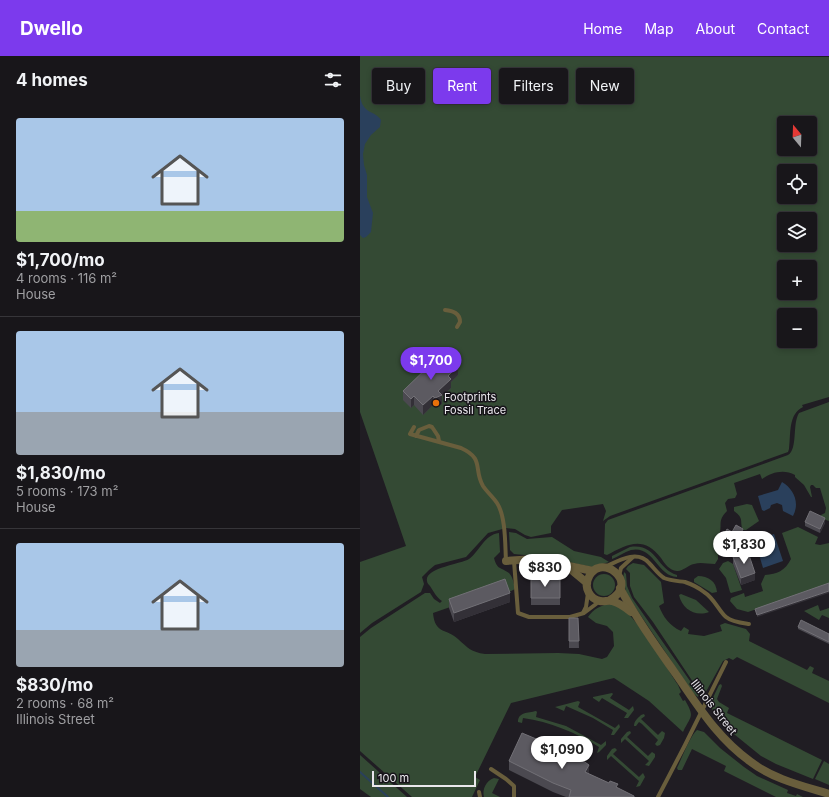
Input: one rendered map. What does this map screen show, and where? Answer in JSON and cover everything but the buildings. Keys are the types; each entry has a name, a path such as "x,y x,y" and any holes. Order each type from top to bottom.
{"street":[{"path":"510,561 535,559 567,567 593,571 603,567 612,570 620,577 620,588 618,594 610,600"},
{"path":"567,567 587,587 595,599 600,601 610,600 621,604 633,613"},
{"path":"587,587 588,579 593,571"},
{"name":"Illinois Street","path":"620,588 633,613 702,712 726,742 752,763 775,775 810,789 829,794"}],"lane":[{"path":"445,310 456,312 459,316 460,322 457,327"},
{"path":"414,427 410,434 439,442 468,452 474,456 483,486 498,503 501,511 518,613 529,617 560,617 583,614 600,601"},
{"path":"416,436 422,428 432,427 438,436 439,442"},
{"path":"620,577 621,568 633,556"},
{"path":"603,567 623,558 633,556 646,559 659,575 666,579 685,582 706,592 720,607 726,617 738,622 749,624"},
{"path":"583,614 586,607 587,587"},
{"path":"658,797 726,662"},
{"path":"491,769 514,786 514,797"},
{"path":"479,792 480,797"}],"green space":[{"path":"360,56 829,57 829,397 802,405 803,407 795,414 791,425 788,452 610,516 603,521 606,511 603,504 562,510 551,526 551,533 531,537 515,529 506,528 488,533 466,557 435,565 422,577 424,584 421,592 372,623 360,633 360,562 406,546 360,412"},
{"path":"829,402 829,521 820,518 821,515 825,513 826,508 820,488 816,488 811,485 811,497 804,485 795,477 795,475 791,473 778,472 762,479 760,474 734,483 737,494 735,498 728,499 725,503 727,511 721,521 720,534 718,538 721,541 722,548 718,552 718,559 715,564 697,563 679,571 674,570 668,566 655,551 642,544 628,545 607,555 604,554 605,524 608,520 788,455 793,447 796,423 799,413"},
{"path":"747,504 752,505 759,521 746,530 743,530 741,518 734,511 734,507"},
{"path":"798,527 818,537 815,544 820,545 829,543 829,584 748,612 737,609 730,601 731,598 744,593 745,597 763,591 761,584 765,575 780,571 789,563 791,559 782,533"},
{"path":"509,532 516,533 527,539 552,537 574,551 601,557 609,562 592,567 545,557 514,554 510,550"},
{"path":"499,533 500,552 494,558 495,562 500,568 509,573 515,589 507,593 505,588 433,613 436,625 439,628 454,636 470,649 485,654 558,653 579,654 602,659 607,657 614,646 613,632 607,626 596,623 588,617 601,606 610,604 618,606 633,619 658,654 678,685 681,692 679,694 683,701 685,700 691,716 683,732 649,701 614,678 511,703 475,777 480,780 472,797 412,797 360,751 360,637 371,628 425,593 430,593 434,599 440,603 442,601 427,582 431,573 469,559 486,540 494,534"},
{"path":"630,547 646,549 665,568 677,575 677,577 665,572 650,556 639,550 628,551 612,559 612,556"},
{"path":"728,561 733,564 742,590 730,592 726,578 719,569 723,563"},
{"path":"633,563 644,565 661,582 664,603 659,606 673,627 681,631 684,627 689,630 688,634 704,636 722,631 720,625 725,623 746,629 750,634 749,641 807,670 810,666 814,668 812,673 829,681 829,703 737,657 733,660 729,658 723,661 703,697 653,622 634,597 630,586 630,573 626,569"},
{"path":"624,572 626,574 627,586 632,598 697,691 699,695 698,697 693,693 627,595 623,580"},
{"path":"604,574 612,577 615,585 612,593 604,596 596,593 593,585 596,577"},
{"path":"698,576 711,580 715,585 717,592 712,593 694,582 694,579"},
{"path":"681,594 696,600 709,612 694,613 690,611 683,604 679,595"},
{"path":"818,605 820,611 829,608 829,618 822,615 819,620 804,611"},
{"path":"721,684 722,686 717,699 729,708 727,713 822,760 813,779 776,764 761,756 729,730 714,714 709,706 719,685"},
{"path":"613,694 610,698 629,710 633,706 634,710 628,718 624,718 627,713 602,698 599,702 593,698"},
{"path":"578,701 580,702 578,707 615,728 619,724 620,727 614,735 611,735 613,730 593,718 566,706 564,711 555,707"},
{"path":"536,711 536,717 566,726 601,745 606,741 606,745 597,753 599,747 562,728 523,718 522,723 518,722 520,716"},
{"path":"644,714 645,716 641,719 658,735 662,731 665,733 660,745 657,746 655,744 658,740 642,724 639,722 636,726 634,726 636,720"},
{"path":"697,730 704,732 720,748 757,776 788,790 787,793 796,796 797,794 803,797 776,797 724,771 726,766 692,749 682,770 678,770 677,768 686,748"},
{"path":"630,731 631,733 627,737 648,756 652,752 655,754 655,757 649,766 645,765 649,761 625,739 621,743 621,739 627,732"},
{"path":"615,748 617,750 613,754 639,777 643,773 645,777 640,786 636,787 639,781 611,756 607,760 607,756 612,749"},
{"path":"360,755 407,797 371,797 360,789"},
{"path":"824,761 829,764 829,785 815,779"},
{"path":"494,778 499,779 492,793 500,797 484,797 485,786"}],"water":[{"path":"360,96 366,109 381,120 380,127 371,135 365,144 363,154 367,175 367,197 373,213 371,232 363,238 360,235"},
{"path":"782,482 790,488 795,497 796,506 793,516 783,511 782,505 777,503 771,505 770,508 764,511 762,510 758,496 778,490"},
{"path":"774,534 783,561 763,568 755,541"}],"waterway":[{"path":"360,772 388,797"}],"place":[{"name":"Footprints Fossil Trace","path":"436,403"}]}
